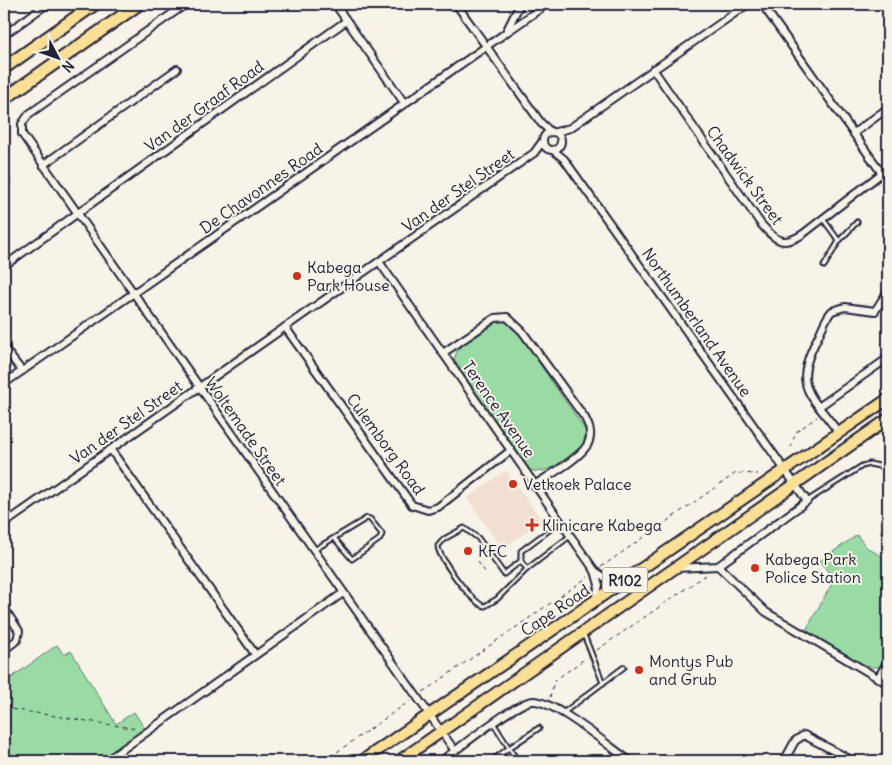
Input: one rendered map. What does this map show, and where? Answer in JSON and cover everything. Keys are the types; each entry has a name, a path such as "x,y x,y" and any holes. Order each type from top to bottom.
{"highway":[{"path":"4,68 95,4"},
{"path":"4,99 139,4"}],"main road":[{"name":"Cape Road","path":"362,761 888,399"},
{"name":"R102","path":"400,761 888,419"}],"street":[{"path":"4,35 47,4"},
{"name":"Woltemade Street","path":"186,4 29,114 22,124 24,139 454,751"},
{"path":"334,4 405,104"},
{"path":"456,4 541,123 553,132 561,142 570,128 748,4"},
{"name":"De Chavonnes Road","path":"5,383 486,47 506,32 520,4"},
{"path":"506,32 544,4"},
{"path":"762,4 888,182"},
{"name":"Van der Graaf Road","path":"4,266 346,21"},
{"path":"43,165 178,69"},
{"name":"Chadwick Street","path":"653,69 769,234 782,242 792,241 882,173"},
{"path":"854,133 888,108"},
{"path":"541,123 543,139 553,132 570,128"},
{"name":"Northumberland Avenue","path":"543,139 551,150 564,159 807,502"},
{"name":"Van der Stel Street","path":"4,524 285,327 380,263 534,153 543,139"},
{"name":"Northumberland Avenue","path":"561,142 564,159"},
{"name":"Van der Stel Street","path":"534,153 551,150 561,142"},
{"name":"Terence Avenue","path":"380,263 510,451 596,571 608,580 622,582"},
{"path":"838,432 807,389 804,373 807,361 830,313 835,309 845,307 875,311 888,292"},
{"path":"443,353 495,318 507,317 522,331 585,418 590,429 589,444 534,485"},
{"name":"Culemborg Road","path":"285,327 412,505 428,510 438,507 510,451"},
{"path":"4,348 22,371"},
{"path":"820,406 888,358"},
{"path":"111,450 255,654"},
{"path":"675,568 718,566 807,502"},
{"path":"718,566 766,612 888,684"},
{"path":"594,602 599,584 596,571"},
{"path":"106,761 343,593"},
{"path":"4,608 19,630 17,640 4,650"},
{"path":"878,678 888,661"},
{"path":"441,761 527,702 536,701 549,704 630,761"},
{"path":"784,761 795,741 804,735 853,761"},
{"path":"4,755 8,761"}],"lane":[{"path":"822,219 839,241"},
{"path":"824,266 839,241 857,222"},
{"path":"807,502 862,466 870,464 888,468"},
{"path":"313,550 369,518 382,534 380,539 352,559 335,539"},
{"path":"527,569 520,553 524,548 560,522"},
{"path":"522,561 504,574 478,538 466,528 461,528 438,546 442,558 471,598 481,606 497,599 527,569 570,536"},
{"path":"583,633 603,683"},
{"path":"563,714 624,667"},
{"path":"494,724 518,761"},
{"path":"491,761 539,728"}],"path":[{"path":"324,761 736,473 758,474"},
{"path":"478,562 486,573"},
{"path":"549,704 554,680 718,566"},
{"path":"4,708 149,730"}],"shaded area":[{"path":"506,470 542,521 502,549 467,498"}],"green space":[{"path":"500,320 513,325 586,431 583,445 549,469 534,471 528,468 454,360 458,348"},
{"path":"857,535 866,547 888,560 888,654 879,667 867,667 806,630 834,580 820,561"},
{"path":"57,645 64,655 71,651 116,724 134,712 145,729 100,761 12,761 4,750 4,683"}],"place":[{"name":"Kabega Park House","path":"297,276"},
{"name":"Vetkoek Palace","path":"513,484"},
{"name":"Klinicare Kabega","path":"532,525"},
{"name":"KFC","path":"468,551"},
{"name":"Kabega Park Police Station","path":"755,568"},
{"name":"Montys Pub and Grub","path":"639,670"}]}
